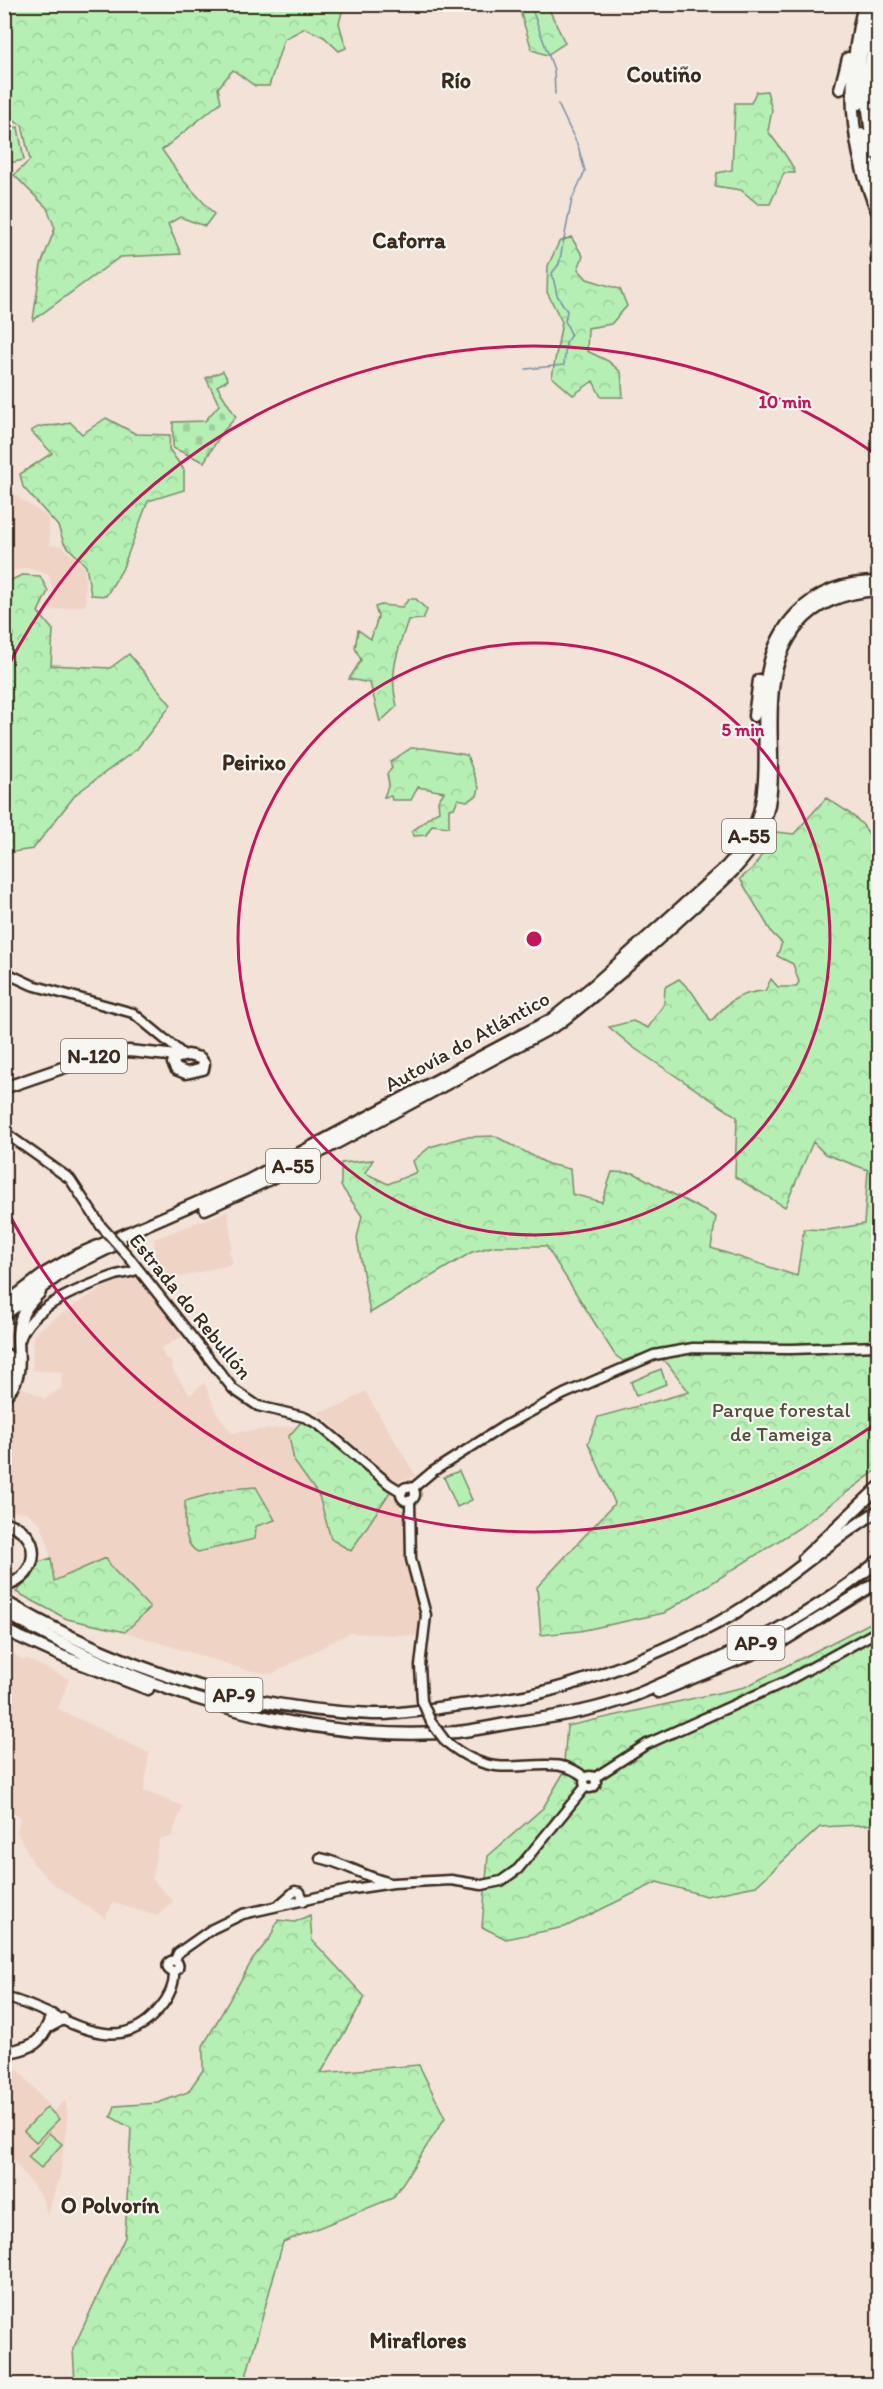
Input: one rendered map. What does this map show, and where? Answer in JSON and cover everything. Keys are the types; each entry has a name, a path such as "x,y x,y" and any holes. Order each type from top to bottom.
{"highway":[{"path":"840,89 864,4"},
{"path":"873,4 868,102 873,153"},
{"path":"873,4 861,53 859,101 864,143 879,195"},
{"path":"857,32 852,78 855,133 862,168 879,213"},
{"name":"Autovía do Atlántico","path":"596,989 727,866 741,850 754,827 762,788 766,672 777,642 787,625 804,606 823,593 841,585 879,582"},
{"name":"Autovía do Atlántico","path":"4,1315 52,1278 97,1253 264,1182 531,1040 596,989 703,898 740,863 758,838 765,822 770,792 773,683 784,646 803,619 824,604 857,592 879,590"},
{"path":"754,716 759,679 767,652 787,625"},
{"path":"703,898 737,874"},
{"path":"671,934 681,918"},
{"name":"Autovía do Atlántico","path":"4,1305 47,1272 77,1255 249,1180 534,1030 575,1006"},
{"name":"N-120","path":"4,1088 96,1055 129,1051 172,1055"},
{"path":"4,1397 16,1381 20,1370 19,1346 23,1313 52,1278"},
{"path":"4,1353 15,1364 16,1381"},
{"name":"AP-9","path":"764,1595 879,1488"},
{"name":"AP-9","path":"4,1601 51,1628 102,1652 166,1677 268,1704 374,1714 417,1711 545,1692 608,1673 708,1629 764,1595 879,1511"},
{"path":"4,1523 20,1529 30,1539 33,1561 27,1574 15,1583 4,1586"},
{"name":"AP-9","path":"4,1612 112,1667 156,1685 236,1711 359,1732 457,1732 573,1714 620,1701 740,1651 792,1623 879,1561"},
{"path":"620,1701 653,1694 691,1681 781,1642 879,1582"},
{"path":"4,1630 106,1674 150,1690 193,1704 236,1711"},
{"path":"4,2053 36,2044 48,2027 52,2014"},
{"path":"48,2027 63,2019"}],"street":[{"path":"4,972 32,985 133,1013 151,1025 172,1055"},
{"name":"Estrada do Rebullón","path":"4,1132 70,1179 101,1226 128,1256 213,1366 243,1398 258,1407 318,1424 389,1484 402,1492"},
{"path":"19,1346 23,1332 35,1314 112,1277 138,1269"},
{"path":"410,1501 404,1499 402,1492 406,1487 413,1488 432,1472 504,1426 564,1394 654,1355 685,1349 879,1346"},
{"path":"410,1501 415,1497 413,1488"},
{"path":"410,1501 411,1559 426,1615 420,1666 422,1701 431,1722 446,1742 472,1760 507,1767 562,1766 573,1768 589,1781"},
{"path":"7,1998 52,2014 88,2031 104,2034 133,2029 147,2022 162,2006 172,1988 174,1971 167,1966 170,1961 175,1960 179,1952 222,1923 243,1914 276,1907 289,1900 304,1901 393,1883 451,1880 482,1885 501,1881 518,1869 589,1781 647,1744 787,1681 879,1631"},
{"path":"321,1858 336,1861 367,1877 393,1883"}],"shaded area":[{"path":"5,476 15,495 48,517 50,545 62,546 84,567 86,605 43,612 54,593 49,575 28,568 10,571 5,576"},
{"path":"228,1211 232,1248 229,1250 233,1264 176,1278 157,1277 154,1239"},
{"path":"133,1270 183,1336 161,1348 166,1359 170,1359 173,1370 190,1395 204,1383 217,1413 231,1433 296,1426 289,1436 294,1460 319,1496 331,1539 351,1551 390,1492 399,1503 406,1523 405,1551 410,1577 421,1610 419,1636 349,1633 272,1674 246,1670 125,1632 133,1622 106,1558 54,1581 48,1543 40,1523 26,1512 5,1511 4,1405 10,1404 22,1387 45,1399 61,1388 62,1372 32,1370 34,1335 71,1307"},
{"path":"365,1391 416,1476 396,1482 317,1412 343,1405"},
{"path":"4,1648 23,1660 27,1659 69,1679 58,1709 149,1753 144,1791 183,1806 171,1837 159,1839 152,1879 173,1901 158,1916 113,1903 105,1918 52,1883 33,1863 17,1832 20,1817 5,1809"},
{"path":"13,2064 54,2111 65,2100 68,2114 60,2176 47,2215 42,2198 5,2149 5,2066"}],"green space":[{"path":"4,5 344,5 339,23 346,48 339,51 324,37 305,28 284,39 269,86 255,86 233,70 218,88 221,102 162,150 183,180 214,214 205,226 180,217 168,224 181,254 120,257 33,320 41,265 55,228 47,208 14,175 30,160 22,125 5,117"},
{"path":"515,5 547,5 565,43 547,55 532,50 520,11"},
{"path":"767,91 772,110 768,131 795,173 784,173 770,204 758,204 741,190 715,186 717,173 732,170 735,103 751,103 756,92"},
{"path":"18,127 24,160 9,163 5,130"},
{"path":"571,237 583,256 578,269 587,279 620,289 627,306 611,324 588,328 587,351 608,361 621,372 623,397 601,397 593,381 573,395 552,377 562,322 547,292 548,266 559,242"},
{"path":"223,371 228,380 217,386 236,417 221,434 204,462 173,448 173,422 205,421 219,405 206,378"},
{"path":"106,418 136,434 170,435 169,449 184,470 184,490 148,501 122,570 106,596 91,595 86,566 64,543 58,526 23,487 20,474 52,453 31,431 41,426 70,422 82,434"},
{"path":"22,575 40,576 48,591 38,612 53,630 51,665 110,668 129,654 171,705 137,749 76,794 33,849 6,853 4,640 14,635 5,610 5,583"},
{"path":"409,599 416,599 427,610 423,619 408,620 394,673 394,694 397,706 380,722 370,683 349,679 361,660 355,648 358,630 371,639 378,617 375,607 381,605 402,607"},
{"path":"411,748 467,755 479,788 477,796 467,801 458,799 454,808 449,809 449,827 432,825 426,835 414,836 412,831 439,811 438,801 444,792 418,787 411,800 392,800 391,796 384,797 389,784 387,774 392,768 390,762"},
{"name":"Parque forestal de Tameiga","path":"826,798 854,817 867,830 872,839 878,862 878,1469 799,1528 664,1613 580,1631 541,1635 537,1587 615,1503 588,1443 598,1417 689,1392 668,1364 650,1351 623,1361 615,1355 546,1246 495,1246 472,1252 370,1313 357,1238 362,1216 341,1186 341,1163 373,1160 365,1173 388,1184 417,1172 413,1161 430,1147 464,1137 495,1136 548,1164 570,1169 572,1194 602,1202 612,1172 634,1173 716,1217 711,1248 797,1276 804,1229 828,1230 864,1224 868,1170 825,1154 813,1142 785,1207 735,1177 737,1117 634,1048 609,1027 633,1021 648,1028 664,1004 665,987 679,979 692,992 711,1021 735,999 748,993 765,991 771,979 778,987 796,987 799,982 793,964 777,956 782,943 772,933 740,879 754,867 776,832 794,834"},
{"path":"661,1369 666,1384 636,1396 631,1382"},
{"path":"302,1421 318,1430 390,1492 351,1551 331,1539 319,1496 294,1461 289,1436"},
{"path":"459,1471 472,1500 457,1507 444,1477"},
{"path":"256,1487 275,1520 256,1526 255,1539 198,1552 193,1548 187,1537 185,1501 229,1489"},
{"path":"51,1558 54,1581 106,1558 112,1568 150,1608 125,1632 67,1619 16,1592 32,1577 36,1563"},
{"path":"878,1619 878,1824 820,1827 756,1886 706,1896 657,1882 565,1927 506,1939 482,1927 488,1856 543,1808 563,1774 567,1726 745,1687"},
{"path":"310,1915 312,1940 365,1997 321,2073 419,2065 445,2118 393,2198 283,2242 244,2384 75,2384 73,2349 125,2237 131,2128 111,2117 115,2106 158,2103 188,2092 203,2070 203,2046 253,1959 270,1938 278,1920 295,1922"},
{"path":"47,2107 59,2119 36,2142 24,2131"},
{"path":"49,2133 62,2144 41,2168 28,2157"}],"waterway":[{"path":"530,4 554,70 555,94"},
{"path":"526,369 564,365 566,343 571,334 565,321 567,311 557,295 552,273 559,264 572,199 585,171 578,146 558,104"}],"district":[{"name":"Coutiño","path":"664,74"},
{"name":"Río","path":"456,80"},
{"name":"Caforra","path":"409,240"},
{"name":"Peirixo","path":"254,762"},
{"name":"O Polvorín","path":"110,2205"},
{"name":"Miraflores","path":"418,2340"}]}
